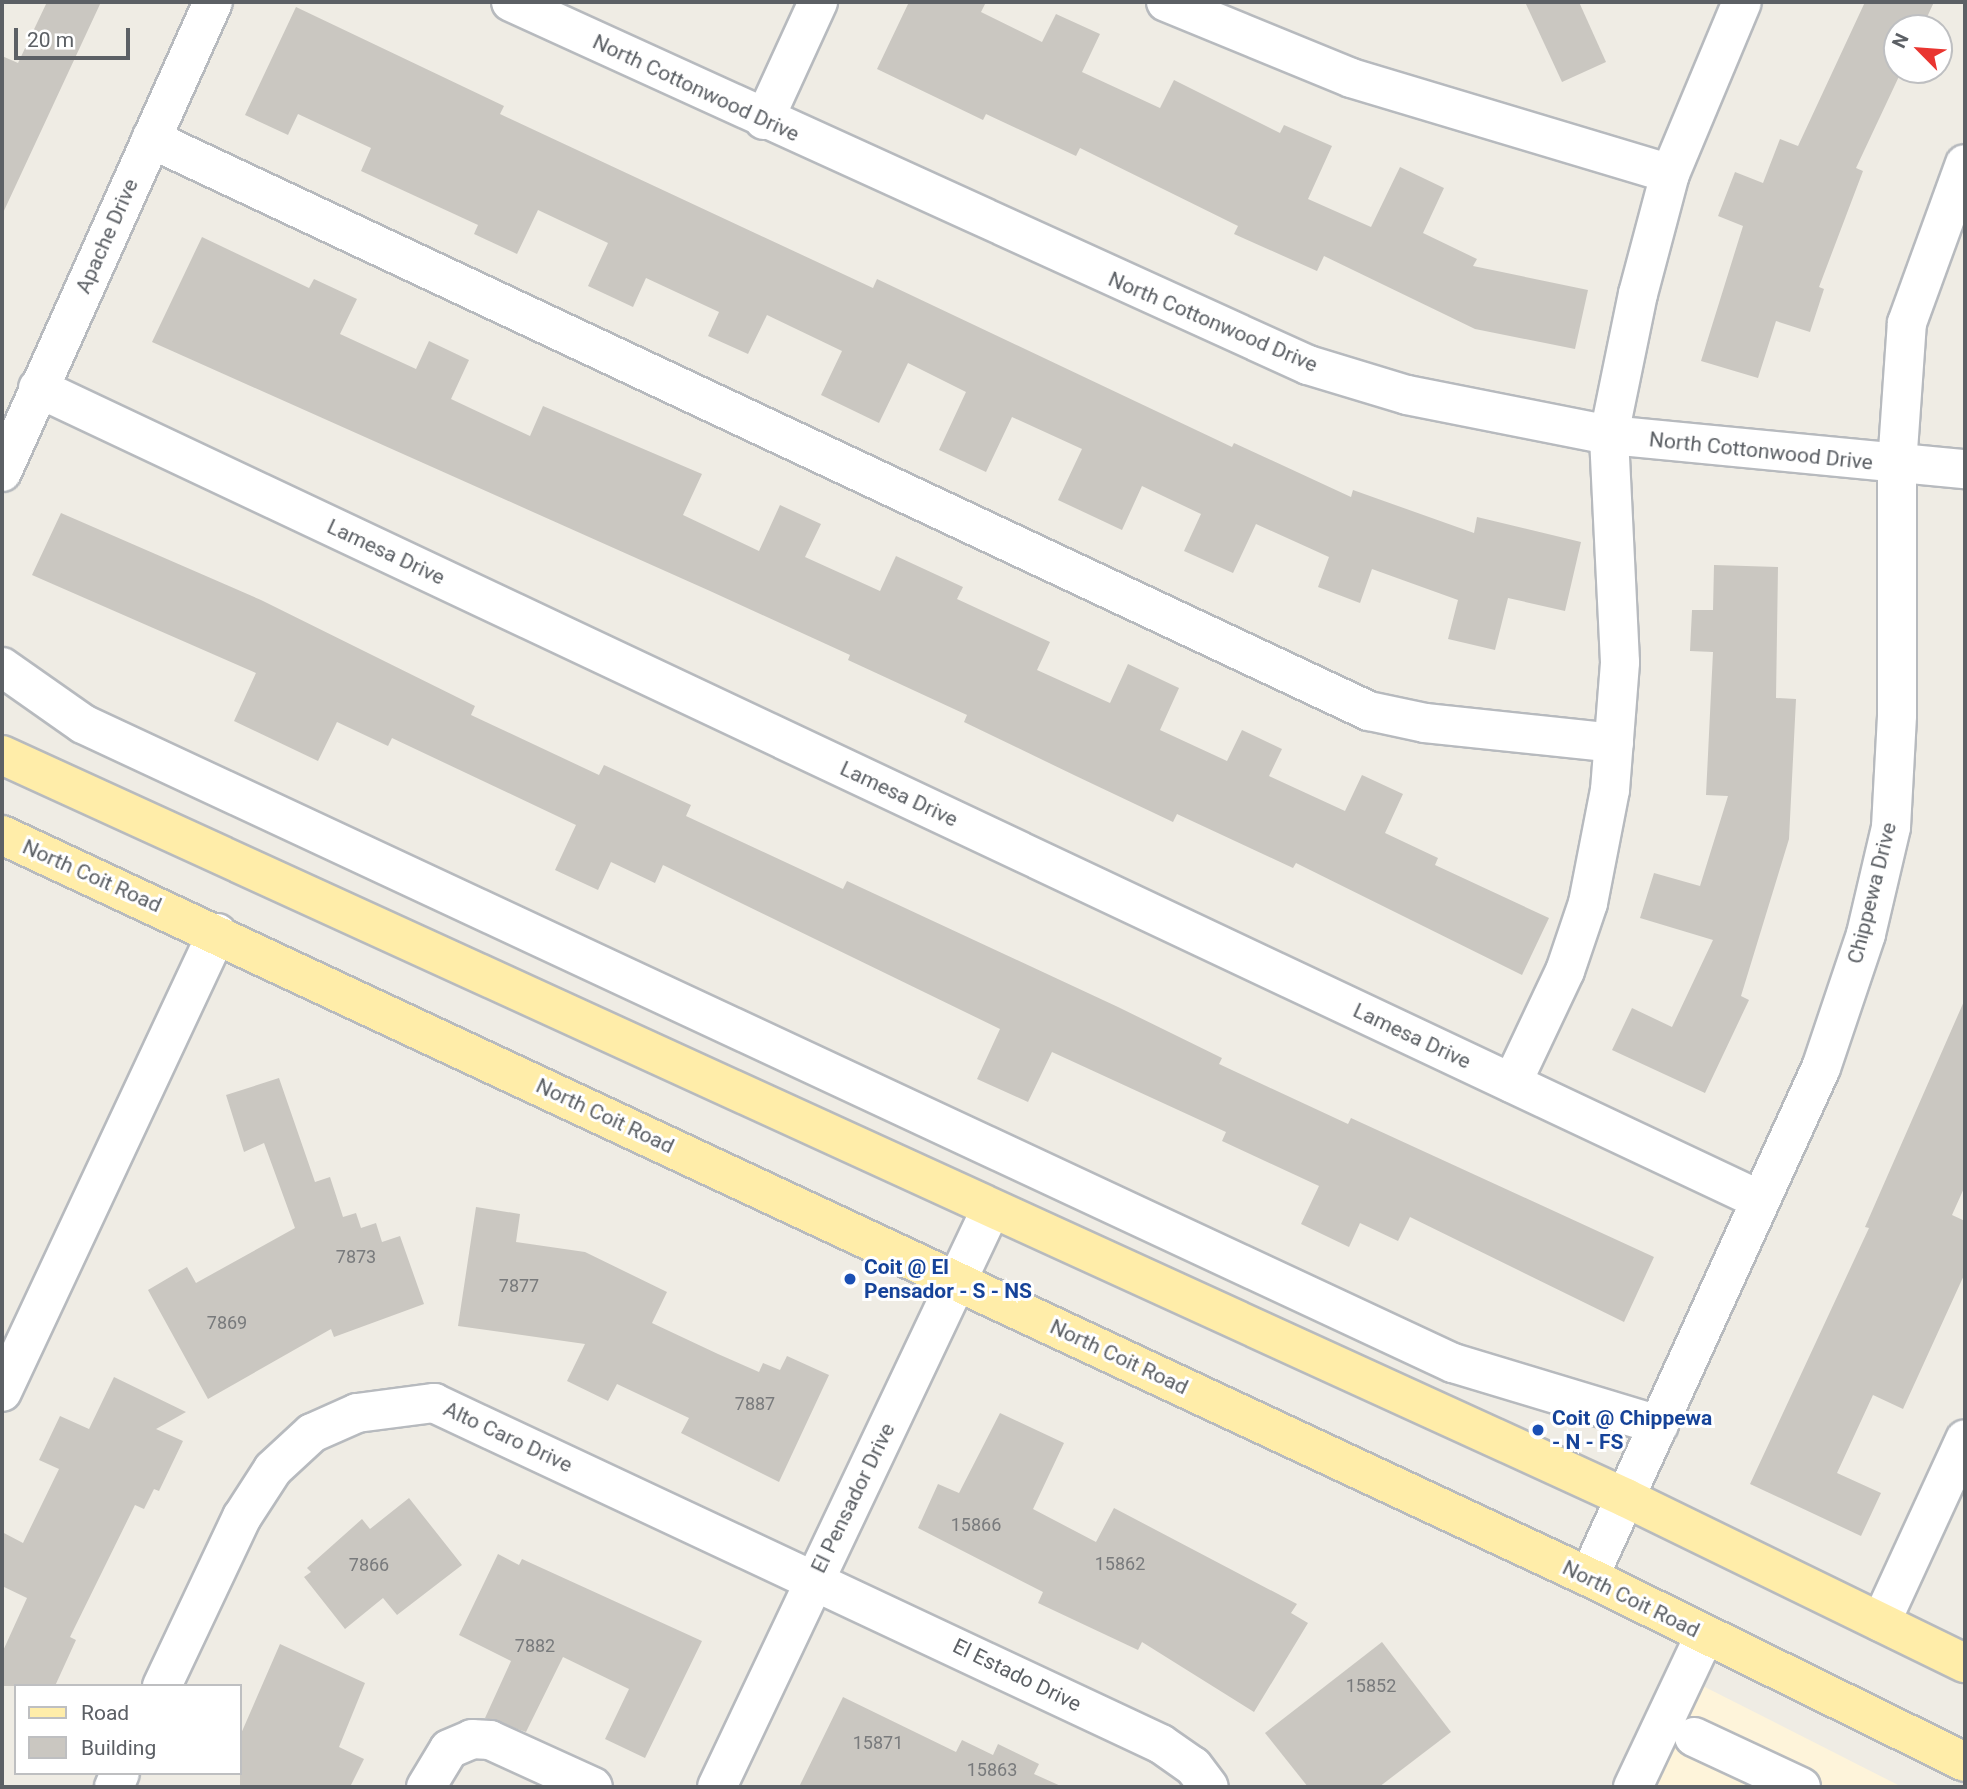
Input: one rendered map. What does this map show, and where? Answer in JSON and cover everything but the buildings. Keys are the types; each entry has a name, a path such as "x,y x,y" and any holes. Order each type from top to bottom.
{"main road":[{"path":"2,755 1626,1498 1965,1663"},
{"name":"North Coit Road","path":"2,835 217,933 1589,1577 1965,1762"}],"street":[{"name":"Apache Drive","path":"2,472 213,2"},
{"name":"North Cottonwood Drive","path":"511,2 764,120 1308,365 1407,395 1609,435 1897,465 1965,468"},
{"path":"764,120 818,2"},
{"path":"1166,2 1351,78 1670,174"},
{"path":"1513,1083 1565,971 1588,903 1614,743 1620,662 1609,435 1670,174 1742,2"},
{"path":"151,139 1369,711 1425,723 1614,743"},
{"name":"Chippewa Drive","path":"1589,1577 1821,1069 1866,934 1891,827 1897,715 1897,465 1907,323 1965,164"},
{"name":"Lamesa Drive","path":"38,388 1760,1200"},
{"path":"2,667 83,724 1453,1363 1659,1425"},
{"path":"2,1392 217,933"},
{"name":"El Pensador Drive","path":"717,1787 991,1209"},
{"name":"Alto Caro Drive","path":"163,1684 242,1517 274,1468 312,1433 357,1413 433,1403 815,1579"},
{"path":"1881,1622 1965,1439"},
{"name":"El Estado Drive","path":"815,1579 1161,1744 1193,1766 1209,1787"},
{"path":"1633,1787 1705,1635"},
{"path":"1694,1737 1801,1787"},
{"path":"426,1787 449,1749 472,1739 490,1740 593,1787"}],"shaded area":[{"path":"1699,1684 1902,1787 1652,1787"}],"place":[{"name":"Coit @ El Pensador - S - NS","path":"850,1279"},
{"name":"Coit @ Chippewa - N - FS","path":"1538,1430"}]}
